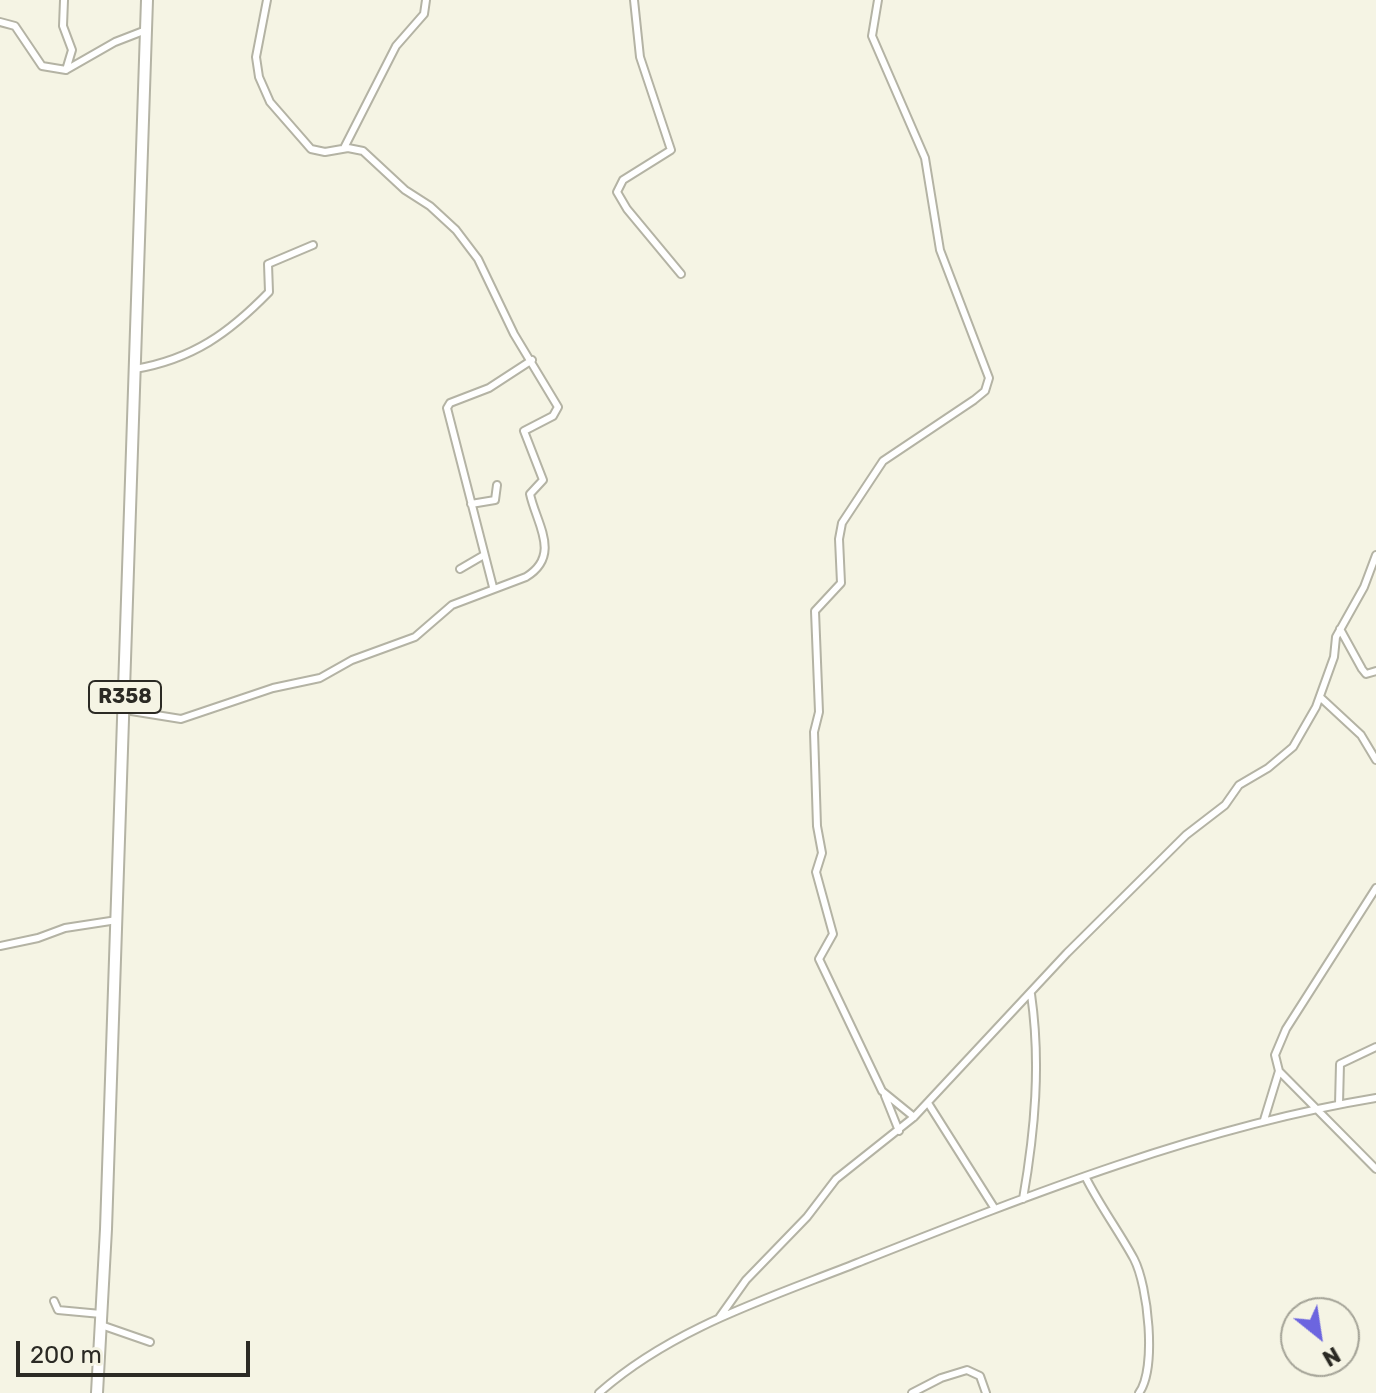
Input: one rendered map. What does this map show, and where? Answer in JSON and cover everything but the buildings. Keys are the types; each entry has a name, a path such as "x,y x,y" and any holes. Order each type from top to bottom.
{"main road":[{"name":"R358","path":"97,1393 125,710 147,0"}],"street":[{"path":"64,0 63,26 72,50 66,70"},
{"path":"125,710 181,719 273,688 320,678 352,660 415,637 440,612 533,572 546,544 530,496 543,480 524,431 559,409 514,334 478,259 456,230 430,206 405,190 363,151 344,148 325,152 311,149 266,96 256,57 267,0"},
{"path":"344,148 396,46 424,14 426,0"},
{"path":"634,0 640,57 671,150 623,180 617,192 627,209 681,274"},
{"path":"878,0 872,36 925,158 940,250 989,378 985,391 974,400 883,461 842,523 839,539 841,583 815,611 819,712 814,732 817,826 822,853 816,872 833,934 819,959 899,1131"},
{"path":"0,22 15,26 45,69 66,70 115,42 146,30"},
{"path":"135,369 174,359 215,341 269,292 268,264 313,245"},
{"path":"493,587 448,404 489,388 532,360"},
{"path":"471,504 495,500 497,485"},
{"path":"460,569 484,555"},
{"path":"719,1318 746,1280 807,1217 836,1179 914,1117 1067,953 1186,835 1225,805 1239,785 1289,751 1303,732 1320,697 1340,629 1364,587 1376,555"},
{"path":"1340,629 1366,674 1376,671"},
{"path":"1320,697 1361,735 1376,760"},
{"path":"1264,1120 1279,1071 1275,1055 1286,1029 1376,888"},
{"path":"0,946 38,938 65,928 117,920"},
{"path":"1023,1199 1032,1150 1038,1049 1031,994"},
{"path":"1339,1104 1340,1064 1376,1047"},
{"path":"1279,1071 1376,1169"},
{"path":"885,1096 914,1117"},
{"path":"599,1393 646,1356 719,1318 995,1209 1264,1120 1376,1098"},
{"path":"928,1103 995,1209"},
{"path":"1086,1178 1138,1268 1148,1328 1146,1378 1139,1393"},
{"path":"54,1301 58,1310 101,1319 150,1342"},
{"path":"912,1393 941,1378 967,1370 980,1376 986,1393"}]}
